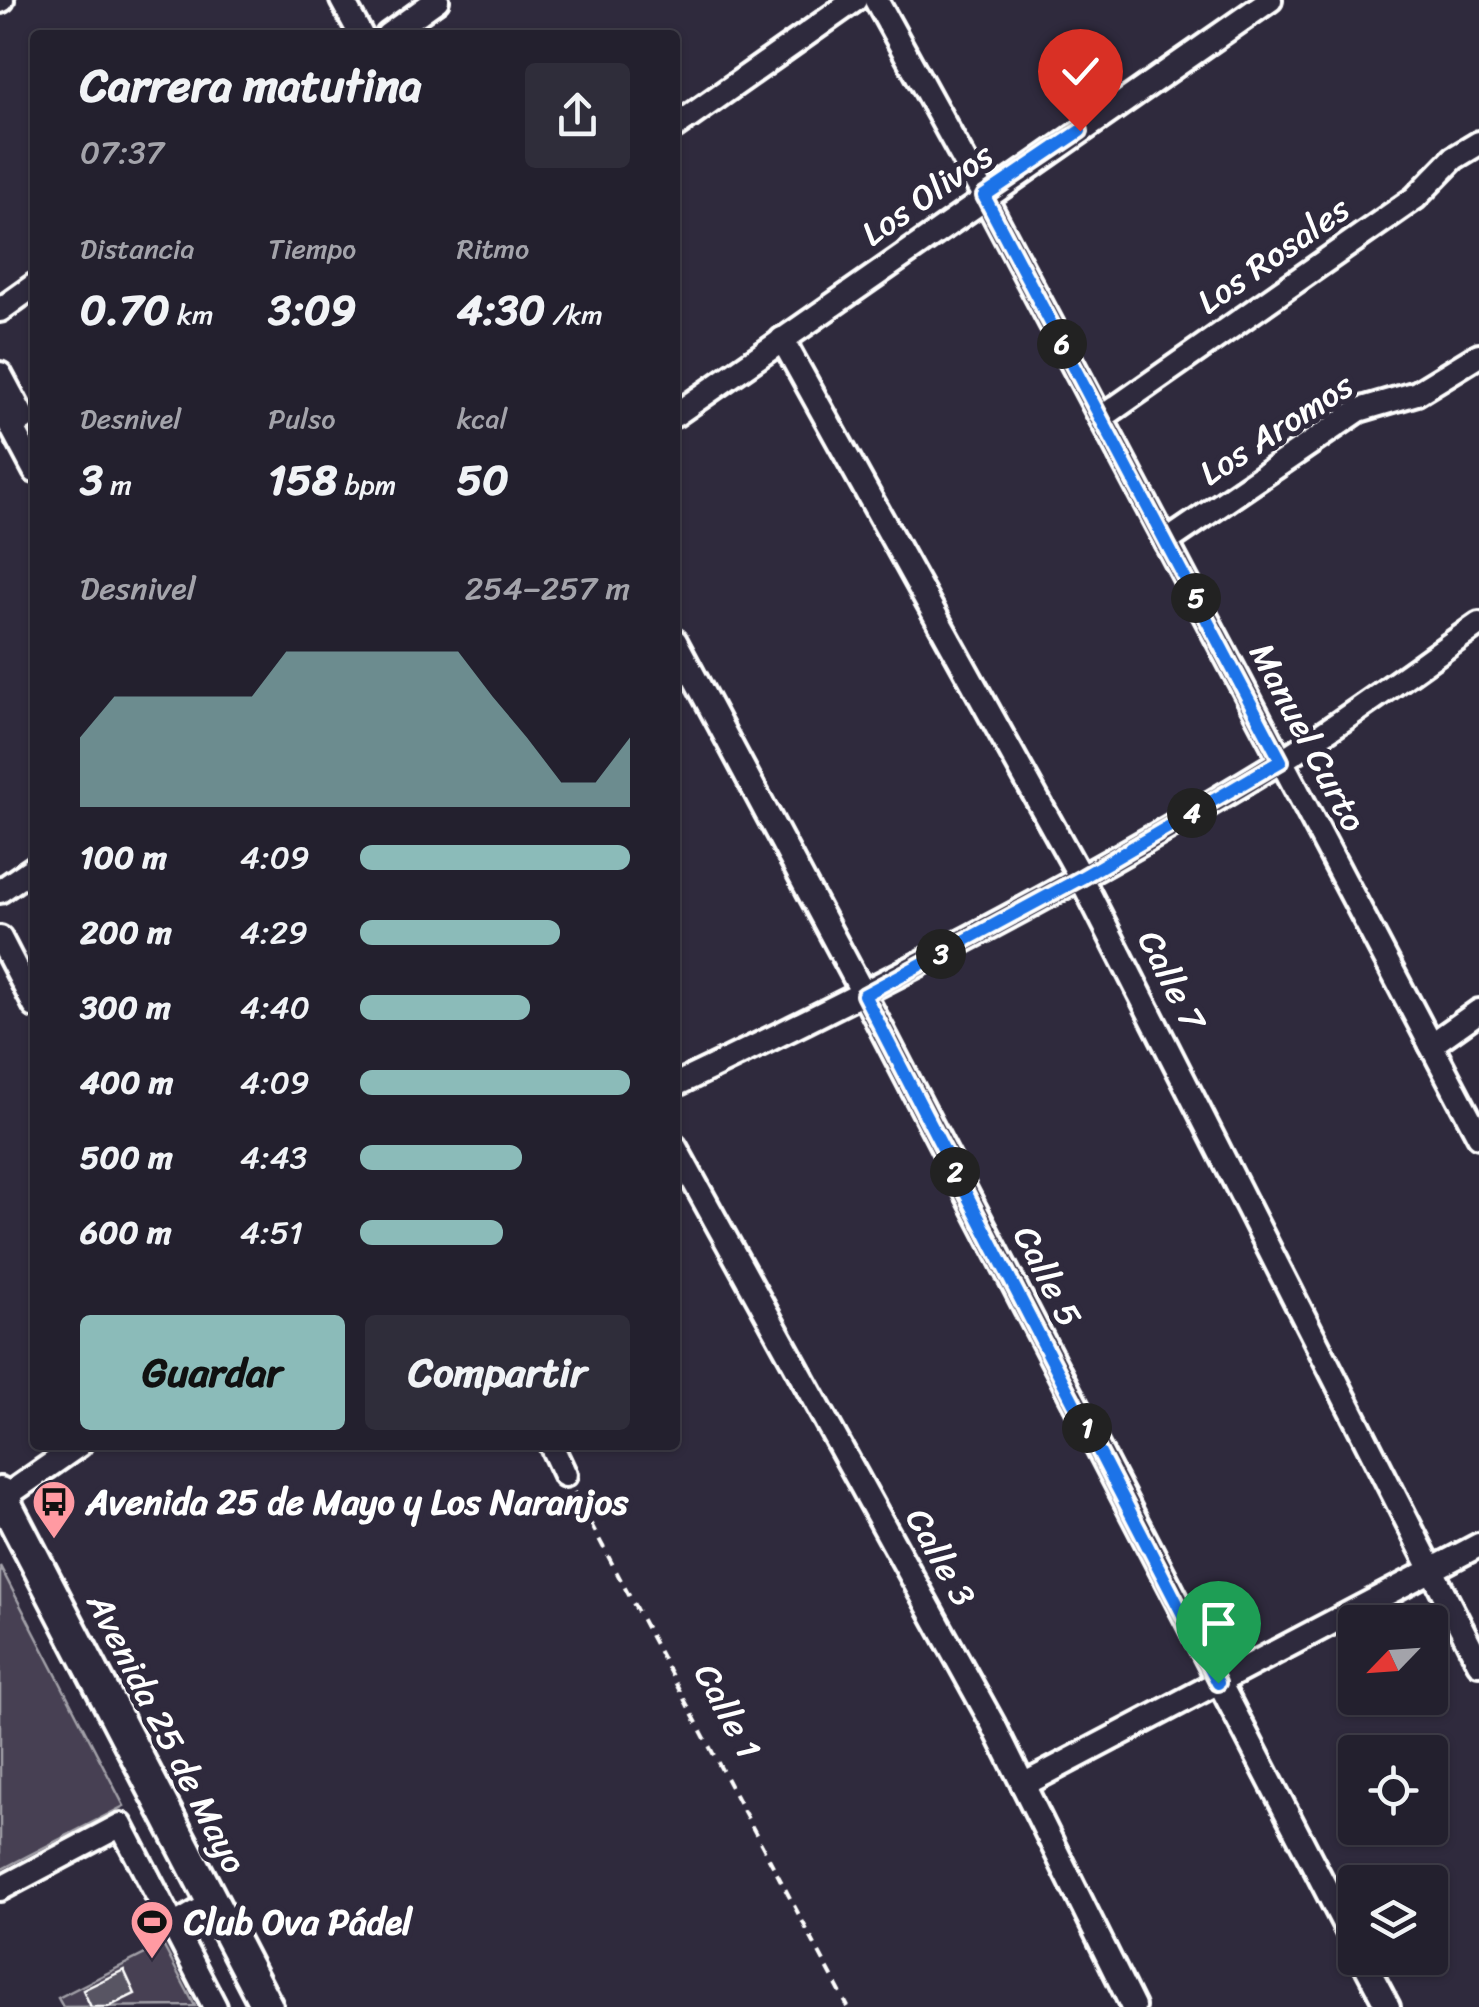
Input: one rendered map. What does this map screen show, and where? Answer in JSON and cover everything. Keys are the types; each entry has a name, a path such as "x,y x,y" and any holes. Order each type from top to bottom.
{"main road":[{"name":"Avenida 25 de Mayo","path":"1,1495 267,2007"}],"street":[{"path":"342,0 357,30"},
{"path":"395,30 437,0"},
{"path":"680,123 855,0"},
{"name":"Manuel Curto","path":"876,0 984,196 1479,1136"},
{"name":"Los Olivos","path":"680,410 1270,0"},
{"name":"Los Rosales","path":"1101,418 1415,198 1454,158 1479,143"},
{"path":"0,310 30,289"},
{"name":"Calle 7","path":"782,339 1081,878 1479,1663"},
{"name":"Los Aromos","path":"1166,542 1359,410 1416,393 1479,355"},
{"path":"0,374 30,431"},
{"path":"0,405 30,462"},
{"path":"680,1083 864,995 1081,878 1281,761 1479,624"},
{"name":"Calle 5","path":"680,650 864,995 1338,1912"},
{"path":"0,891 30,870"},
{"path":"0,938 30,996"},
{"path":"1431,1045 1479,1011"},
{"name":"Calle 3","path":"680,1156 984,1706 1133,2007"},
{"path":"1,1495 71,1450"},
{"path":"552,1450 565,1475"},
{"path":"1023,1786 1479,1546"},
{"path":"0,1889 120,1826 215,2007"},
{"path":"173,1926 213,1903"},
{"path":"1371,1975 1388,2007"}],"path":[{"name":"Calle 1","path":"565,1475 848,2007"}],"shaded area":[{"path":"0,1566 124,1806 0,1870"},
{"name":"Club Ova Pádel","path":"163,1945 195,2006 63,2007 58,1998"}],"building":[{"path":"124,1970 135,1994 108,2007 91,2007 83,1990"}],"place":[{"name":"Avenida 25 de Mayo y Los Naranjos","path":"54,1540"},
{"name":"Club Ova Pádel","path":"152,1960"}],"route":[{"path":"1080,131 984,196 1281,761 1081,878 864,995 1218,1683"}]}
